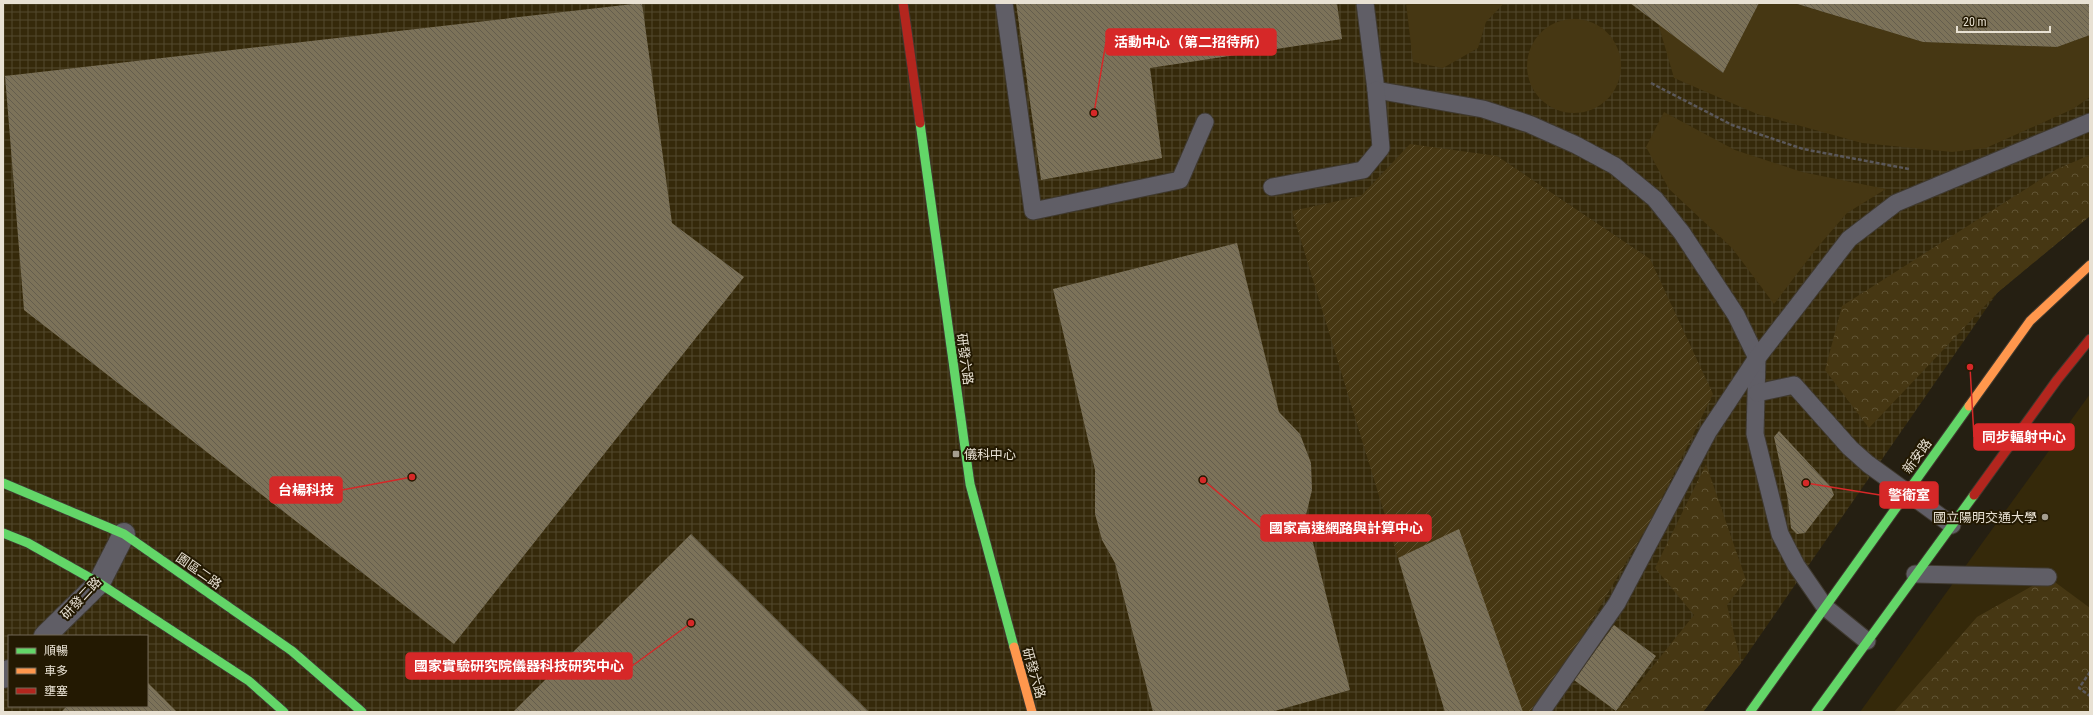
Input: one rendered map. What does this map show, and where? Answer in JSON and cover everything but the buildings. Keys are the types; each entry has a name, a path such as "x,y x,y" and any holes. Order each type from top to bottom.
{"street":[{"name":"研發六路","path":"903,3 970,484 1032,712"},
{"name":"新安路","path":"1750,712 2030,322 2090,265"},
{"path":"1816,712 2057,380 2090,339"},
{"name":"園區二路","path":"3,483 124,534 292,651 362,712"},
{"path":"3,533 28,543 98,583 249,681 284,712"},
{"name":"研發二路","path":"46,635 98,583 124,534"}],"lane":[{"path":"1004,3 1033,211 1180,180 1205,122"},
{"path":"1272,187 1363,170 1381,148 1376,90 1365,3"},
{"path":"1376,90 1482,109 1529,124 1576,145 1615,166 1655,199 1682,233 1736,315 1757,358 1755,434 1780,534 1796,565 1825,607 1867,641"},
{"path":"2072,128 2090,114"},
{"path":"1542,712 1617,603 1708,432 1757,358 1849,239 1896,203 2072,128 2090,122"},
{"path":"1757,393 1794,385 1850,448 1868,464 1952,525"},
{"path":"1916,574 2048,577"}],"path":[{"path":"1652,83 1732,125 1803,149 1911,170"},
{"path":"2090,672 2079,688 2090,696"}],"shaded area":[{"path":"3,3 2090,3 2090,216 1997,293 1741,663 1703,712 3,712"},
{"name":"國立陽明交通大學","path":"2090,394 2090,712 1860,712 1912,640"}],"green space":[{"path":"1406,3 1504,3 1486,22 1478,48 1443,68 1413,62"},
{"path":"1759,3 1793,3 1923,42 2057,47 2090,35 2090,97 2073,109 1986,148 1952,152 1862,143 1757,114 1674,78 1658,23 1723,73"},
{"path":"1574,19 1592,23 1607,33 1617,48 1621,66 1617,84 1607,99 1592,109 1574,113 1556,109 1541,99 1531,84 1527,66 1531,48 1541,33 1556,23"},
{"path":"1664,112 1735,150 1802,172 1886,189 1847,213 1816,249 1774,304 1732,248 1669,189 1646,147"},
{"path":"1410,144 1497,156 1650,259 1713,394 1651,520 1569,659 1533,712 1523,712 1398,558 1292,211 1361,196"},
{"path":"2090,155 2090,216 1997,293 1869,428 1825,370 1842,306 2057,169"},
{"path":"1706,464 1746,580 1727,605 1741,663 1703,712 1616,712 1694,615 1655,568"},
{"path":"2048,577 2090,608 2090,712 1894,712 1977,617"}],"traffic: fast":[{"path":"920,123 970,484 1014,647"},
{"path":"1750,712 1969,406"},
{"path":"3,483 124,534 292,651 362,712"},
{"path":"1816,712 1974,495"},
{"path":"3,533 28,543 99,583 249,681 284,712"}],"traffic: slow":[{"path":"1969,406 2030,321 2090,265"},
{"path":"1014,647 1032,712"}],"traffic: jam":[{"path":"903,3 920,123"},
{"path":"1974,495 2057,380 2090,339"}],"place":[{"name":"活動中心（第二招待所）","path":"1094,113"},
{"name":"同步輻射中心","path":"1970,367"},
{"name":"儀科中心","path":"956,454"},
{"name":"台楊科技","path":"412,477"},
{"name":"國家高速網路與計算中心","path":"1203,480"},
{"name":"警衛室","path":"1806,483"},
{"name":"國立陽明交通大學","path":"2045,517"},
{"name":"國家實驗研究院儀器科技研究中心","path":"691,623"}]}
